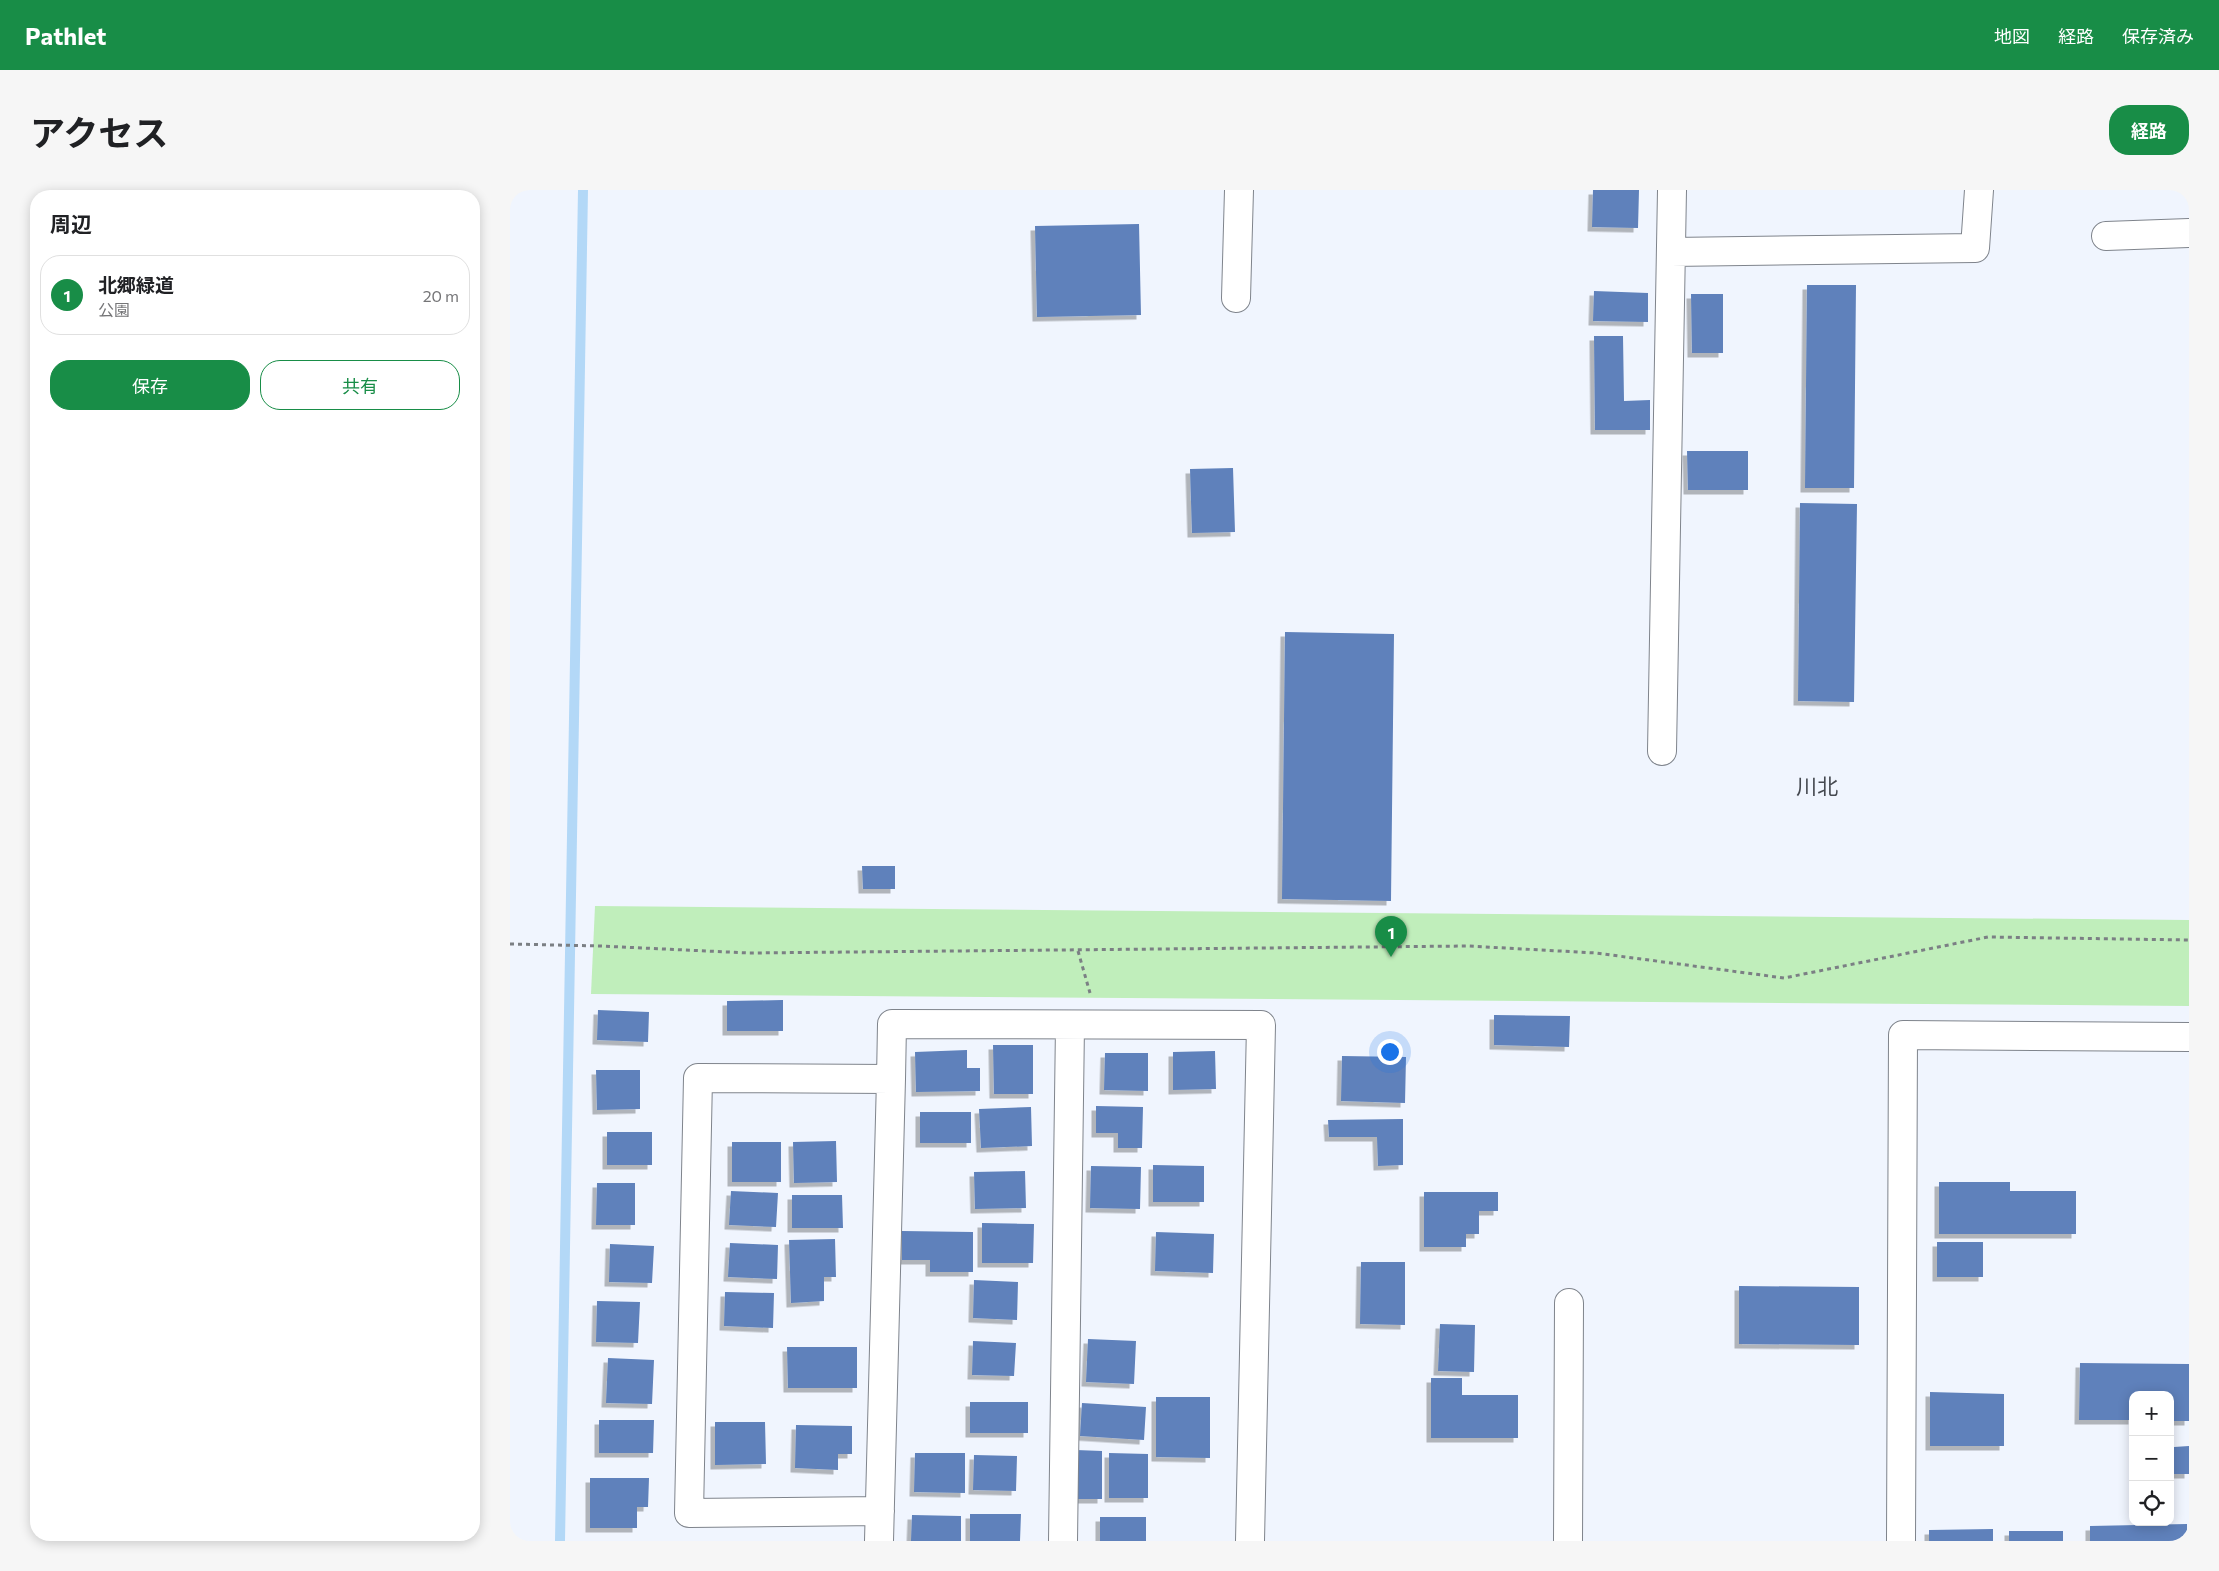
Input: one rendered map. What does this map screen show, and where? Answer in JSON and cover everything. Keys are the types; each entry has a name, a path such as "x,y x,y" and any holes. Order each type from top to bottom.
{"street":[{"path":"1236,298 1239,190"},
{"path":"1662,751 1672,190"},
{"path":"1671,252 1975,248 1979,190"},
{"path":"2106,236 2189,233"},
{"path":"880,1541 892,1024 1070,1024 1262,1025 1250,1541"},
{"path":"1063,1541 1070,1024"},
{"path":"1901,1541 1903,1290 1902,1035 2189,1037"},
{"path":"880,1512 689,1513 698,1078 891,1079"},
{"path":"1568,1541 1569,1302"}],"path":[{"path":"510,944 749,953 1468,946 1596,953 1784,978 1988,937 2189,940"},
{"path":"1078,950 1099,1025"}],"green space":[{"path":"595,906 2189,920 2189,1006 591,994"}],"building":[{"path":"1593,190 1639,190 1638,228 1592,227"},
{"path":"1139,224 1141,315 1037,317 1035,226"},
{"path":"1807,285 1856,285 1854,488 1805,488"},
{"path":"1594,291 1648,293 1648,322 1593,321"},
{"path":"1691,294 1723,294 1723,353 1692,353"},
{"path":"1594,336 1623,336 1624,401 1650,400 1650,430 1595,430"},
{"path":"1687,451 1748,451 1748,490 1688,490"},
{"path":"1233,468 1235,532 1192,533 1190,469"},
{"path":"1800,503 1857,504 1854,702 1798,701"},
{"path":"1285,632 1394,634 1391,901 1282,899"},
{"path":"862,866 895,866 895,889 863,889"},
{"path":"783,1000 783,1031 727,1031 727,1001"},
{"path":"598,1010 649,1012 648,1042 597,1040"},
{"path":"1494,1015 1570,1016 1569,1047 1494,1045"},
{"path":"993,1045 1033,1045 1033,1094 994,1094"},
{"path":"967,1050 967,1068 980,1068 980,1091 916,1092 915,1052"},
{"path":"1215,1051 1216,1089 1173,1090 1173,1052"},
{"path":"1105,1053 1148,1053 1148,1091 1104,1090"},
{"path":"1342,1056 1406,1057 1405,1103 1341,1101"},
{"path":"596,1070 640,1070 640,1109 597,1110"},
{"path":"1096,1106 1143,1107 1142,1148 1118,1148 1118,1133 1096,1133"},
{"path":"1031,1107 1032,1146 981,1148 979,1109"},
{"path":"920,1112 971,1112 971,1143 920,1143"},
{"path":"1403,1119 1403,1165 1378,1166 1377,1137 1329,1137 1328,1120"},
{"path":"607,1132 652,1132 652,1165 607,1165"},
{"path":"836,1141 837,1182 794,1183 793,1142"},
{"path":"732,1142 781,1142 781,1182 732,1182"},
{"path":"1153,1165 1204,1166 1204,1202 1153,1202"},
{"path":"1091,1166 1141,1167 1140,1209 1090,1208"},
{"path":"1025,1171 1026,1208 975,1209 974,1172"},
{"path":"1939,1182 2010,1182 2010,1191 2076,1191 2076,1234 1939,1234"},
{"path":"597,1183 635,1183 635,1225 596,1225"},
{"path":"731,1191 778,1193 776,1227 729,1225"},
{"path":"1424,1192 1498,1192 1498,1211 1479,1211 1479,1234 1466,1234 1466,1247 1424,1247"},
{"path":"792,1195 842,1195 843,1228 792,1228"},
{"path":"982,1223 1034,1224 1033,1263 982,1263"},
{"path":"902,1231 973,1232 973,1272 930,1272 930,1260 902,1260"},
{"path":"1156,1232 1214,1234 1213,1273 1155,1271"},
{"path":"835,1239 836,1277 824,1277 824,1301 791,1303 789,1240"},
{"path":"1937,1242 1983,1242 1983,1277 1937,1277"},
{"path":"730,1243 778,1245 777,1279 728,1277"},
{"path":"610,1244 654,1246 652,1283 609,1282"},
{"path":"1361,1262 1405,1262 1405,1325 1360,1324"},
{"path":"974,1280 1018,1282 1017,1320 973,1318"},
{"path":"1739,1286 1859,1287 1859,1345 1739,1344"},
{"path":"725,1292 774,1293 773,1328 724,1326"},
{"path":"597,1301 640,1302 638,1343 596,1342"},
{"path":"1440,1324 1475,1325 1474,1372 1438,1371"},
{"path":"1088,1339 1136,1341 1134,1384 1086,1382"},
{"path":"973,1341 1016,1343 1014,1376 972,1375"},
{"path":"787,1347 857,1347 857,1388 788,1388"},
{"path":"608,1358 654,1360 652,1404 606,1403"},
{"path":"2080,1363 2189,1364 2189,1421 2174,1421 2174,1391 2129,1391 2129,1420 2079,1420"},
{"path":"1431,1378 1462,1378 1462,1395 1518,1395 1518,1438 1431,1438"},
{"path":"1930,1392 2004,1394 2004,1446 1930,1446"},
{"path":"1156,1397 1210,1397 1210,1458 1156,1457"},
{"path":"970,1402 1028,1402 1028,1433 970,1433"},
{"path":"1082,1403 1146,1407 1144,1440 1080,1436"},
{"path":"599,1420 654,1420 653,1453 599,1453"},
{"path":"715,1422 765,1422 766,1464 715,1465"},
{"path":"796,1425 852,1426 852,1454 838,1454 838,1470 795,1468"},
{"path":"2189,1446 2189,1474 2174,1474 2174,1447"},
{"path":"1076,1450 1102,1451 1102,1499 1075,1499"},
{"path":"915,1453 965,1453 965,1493 914,1492"},
{"path":"1109,1453 1148,1454 1148,1498 1109,1498"},
{"path":"974,1455 1017,1456 1016,1491 973,1490"},
{"path":"590,1478 649,1478 648,1507 637,1507 637,1528 590,1528"},
{"path":"970,1514 1021,1514 1020,1541 970,1541"},
{"path":"912,1515 961,1516 961,1541 911,1541"},
{"path":"1100,1517 1146,1517 1146,1541 1100,1541"},
{"path":"2174,1524 2187,1524 2187,1541 2090,1541 2090,1526 2174,1526"},
{"path":"1993,1529 1993,1541 1929,1541 1929,1530"},
{"path":"2009,1531 2063,1531 2063,1541 2009,1541"}],"waterway":[{"path":"560,1541 583,190"}],"place":[{"name":"北郷緑道","path":"1391,957"}],"district":[{"name":"川北","path":"1817,787"}]}
